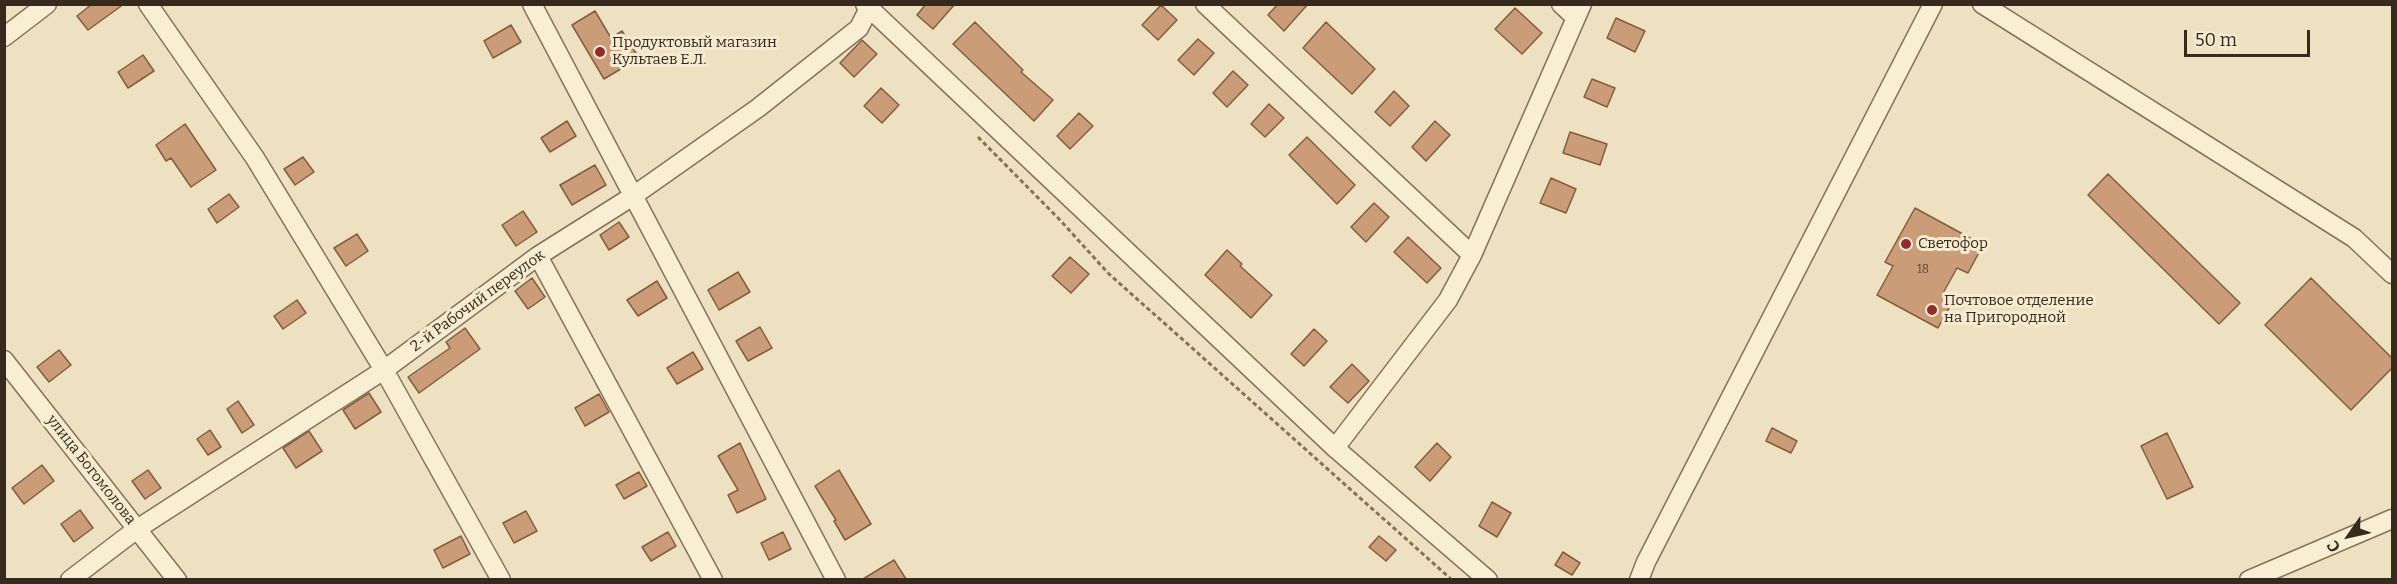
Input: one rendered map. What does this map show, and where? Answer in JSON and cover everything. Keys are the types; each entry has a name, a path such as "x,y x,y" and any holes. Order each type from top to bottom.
{"street":[{"path":"4,37 47,4"},
{"path":"148,4 255,158 384,370 501,579"},
{"path":"532,4 836,579"},
{"path":"1205,4 1472,255"},
{"path":"1335,448 1448,300 1472,255 1579,11 1561,4"},
{"path":"1639,579 1933,4"},
{"path":"1982,4 2355,238 2392,274"},
{"path":"868,6 1335,448 1488,579"},
{"name":"2-й Рабочий переулок","path":"70,579 137,529 384,370 538,256 633,195 758,108 859,28 868,6"},
{"path":"538,256 712,579"},
{"name":"улица Богомолова","path":"4,360 177,579"},
{"path":"2249,579 2392,519"}],"path":[{"path":"977,136 1060,220 1108,273 1452,579"}],"building":[{"path":"92,4 124,4 88,30 77,16"},
{"path":"926,4 955,4 933,29 917,15"},
{"path":"1278,4 1308,4 1284,31 1268,15"},
{"path":"1161,5 1177,20 1158,40 1142,25"},
{"path":"1515,8 1542,33 1522,54 1495,29"},
{"path":"595,11 611,38 622,31 639,58 604,79 572,25"},
{"path":"1616,18 1645,31 1635,52 1607,38"},
{"path":"975,22 1023,70 1021,72 1053,100 1034,121 953,44"},
{"path":"1326,22 1375,69 1352,94 1303,48"},
{"path":"511,25 521,42 493,58 484,41"},
{"path":"1198,39 1214,53 1194,75 1178,60"},
{"path":"862,40 877,54 854,77 840,63"},
{"path":"143,55 154,71 128,88 118,72"},
{"path":"1233,71 1248,85 1227,107 1213,93"},
{"path":"1592,79 1615,88 1607,107 1584,97"},
{"path":"881,88 899,105 882,123 864,106"},
{"path":"1394,91 1409,106 1390,126 1375,112"},
{"path":"1269,104 1284,118 1265,137 1251,124"},
{"path":"1079,113 1093,126 1070,149 1057,136"},
{"path":"567,121 576,136 550,152 541,138"},
{"path":"1435,121 1450,135 1426,161 1412,147"},
{"path":"185,124 216,170 191,187 171,158 166,161 156,145"},
{"path":"1570,132 1607,144 1600,165 1563,153"},
{"path":"1307,137 1355,185 1337,204 1289,155"},
{"path":"303,157 314,172 295,185 284,169"},
{"path":"595,165 606,185 572,205 560,185"},
{"path":"2108,174 2240,303 2219,324 2088,195"},
{"path":"1551,178 1576,189 1566,213 1540,203"},
{"path":"229,194 239,207 217,223 208,209"},
{"path":"1374,203 1389,217 1366,242 1351,227"},
{"path":"1915,208 1983,245 1968,273 1957,268 1942,295 1953,301 1938,328 1877,295 1893,266 1885,262"},
{"path":"523,211 537,232 516,246 502,225"},
{"path":"619,222 629,237 609,250 600,235"},
{"path":"357,234 368,251 346,266 334,248"},
{"path":"1408,237 1441,268 1427,283 1394,252"},
{"path":"1227,250 1242,264 1240,266 1272,295 1251,318 1205,275"},
{"path":"1070,257 1089,274 1071,293 1052,276"},
{"path":"738,272 750,292 719,310 708,290"},
{"path":"532,278 545,297 528,309 515,291"},
{"path":"2311,278 2392,358 2392,368 2351,410 2265,325"},
{"path":"657,281 667,298 638,316 627,300"},
{"path":"297,300 306,313 283,329 274,316"},
{"path":"760,327 772,348 748,361 736,341"},
{"path":"465,328 480,349 419,393 408,377 450,348 446,342"},
{"path":"1314,329 1327,341 1304,366 1291,354"},
{"path":"59,350 71,365 49,382 37,367"},
{"path":"693,352 703,369 677,384 667,368"},
{"path":"1352,364 1369,381 1348,403 1330,387"},
{"path":"369,393 381,412 355,429 343,410"},
{"path":"599,394 609,412 585,426 575,408"},
{"path":"238,401 254,425 242,433 227,409"},
{"path":"1772,428 1797,441 1791,453 1766,441"},
{"path":"210,430 221,447 208,455 197,439"},
{"path":"309,431 322,451 296,468 283,448"},
{"path":"2167,433 2193,487 2167,499 2141,446"},
{"path":"740,443 766,499 737,513 728,495 738,490 718,456"},
{"path":"1437,443 1451,457 1430,481 1415,467"},
{"path":"42,465 54,481 24,504 12,488"},
{"path":"148,470 161,488 145,499 132,481"},
{"path":"839,470 871,524 845,540 834,521 836,520 815,486"},
{"path":"639,472 647,486 624,499 616,485"},
{"path":"1492,502 1511,513 1497,537 1479,526"},
{"path":"80,510 93,528 74,542 61,524"},
{"path":"526,511 537,531 514,543 503,523"},
{"path":"668,532 676,546 651,561 642,547"},
{"path":"783,532 791,549 769,560 761,543"},
{"path":"461,536 470,554 443,568 434,550"},
{"path":"1379,536 1396,550 1386,561 1369,547"},
{"path":"1563,552 1580,563 1572,575 1555,565"},
{"path":"894,560 906,579 863,579"}],"place":[{"name":"Продуктовый магазин Культаев Е.Л.","path":"600,52"},
{"name":"Светофор","path":"1906,244"},
{"name":"Почтовое отделение на Пригородной","path":"1932,310"}]}
